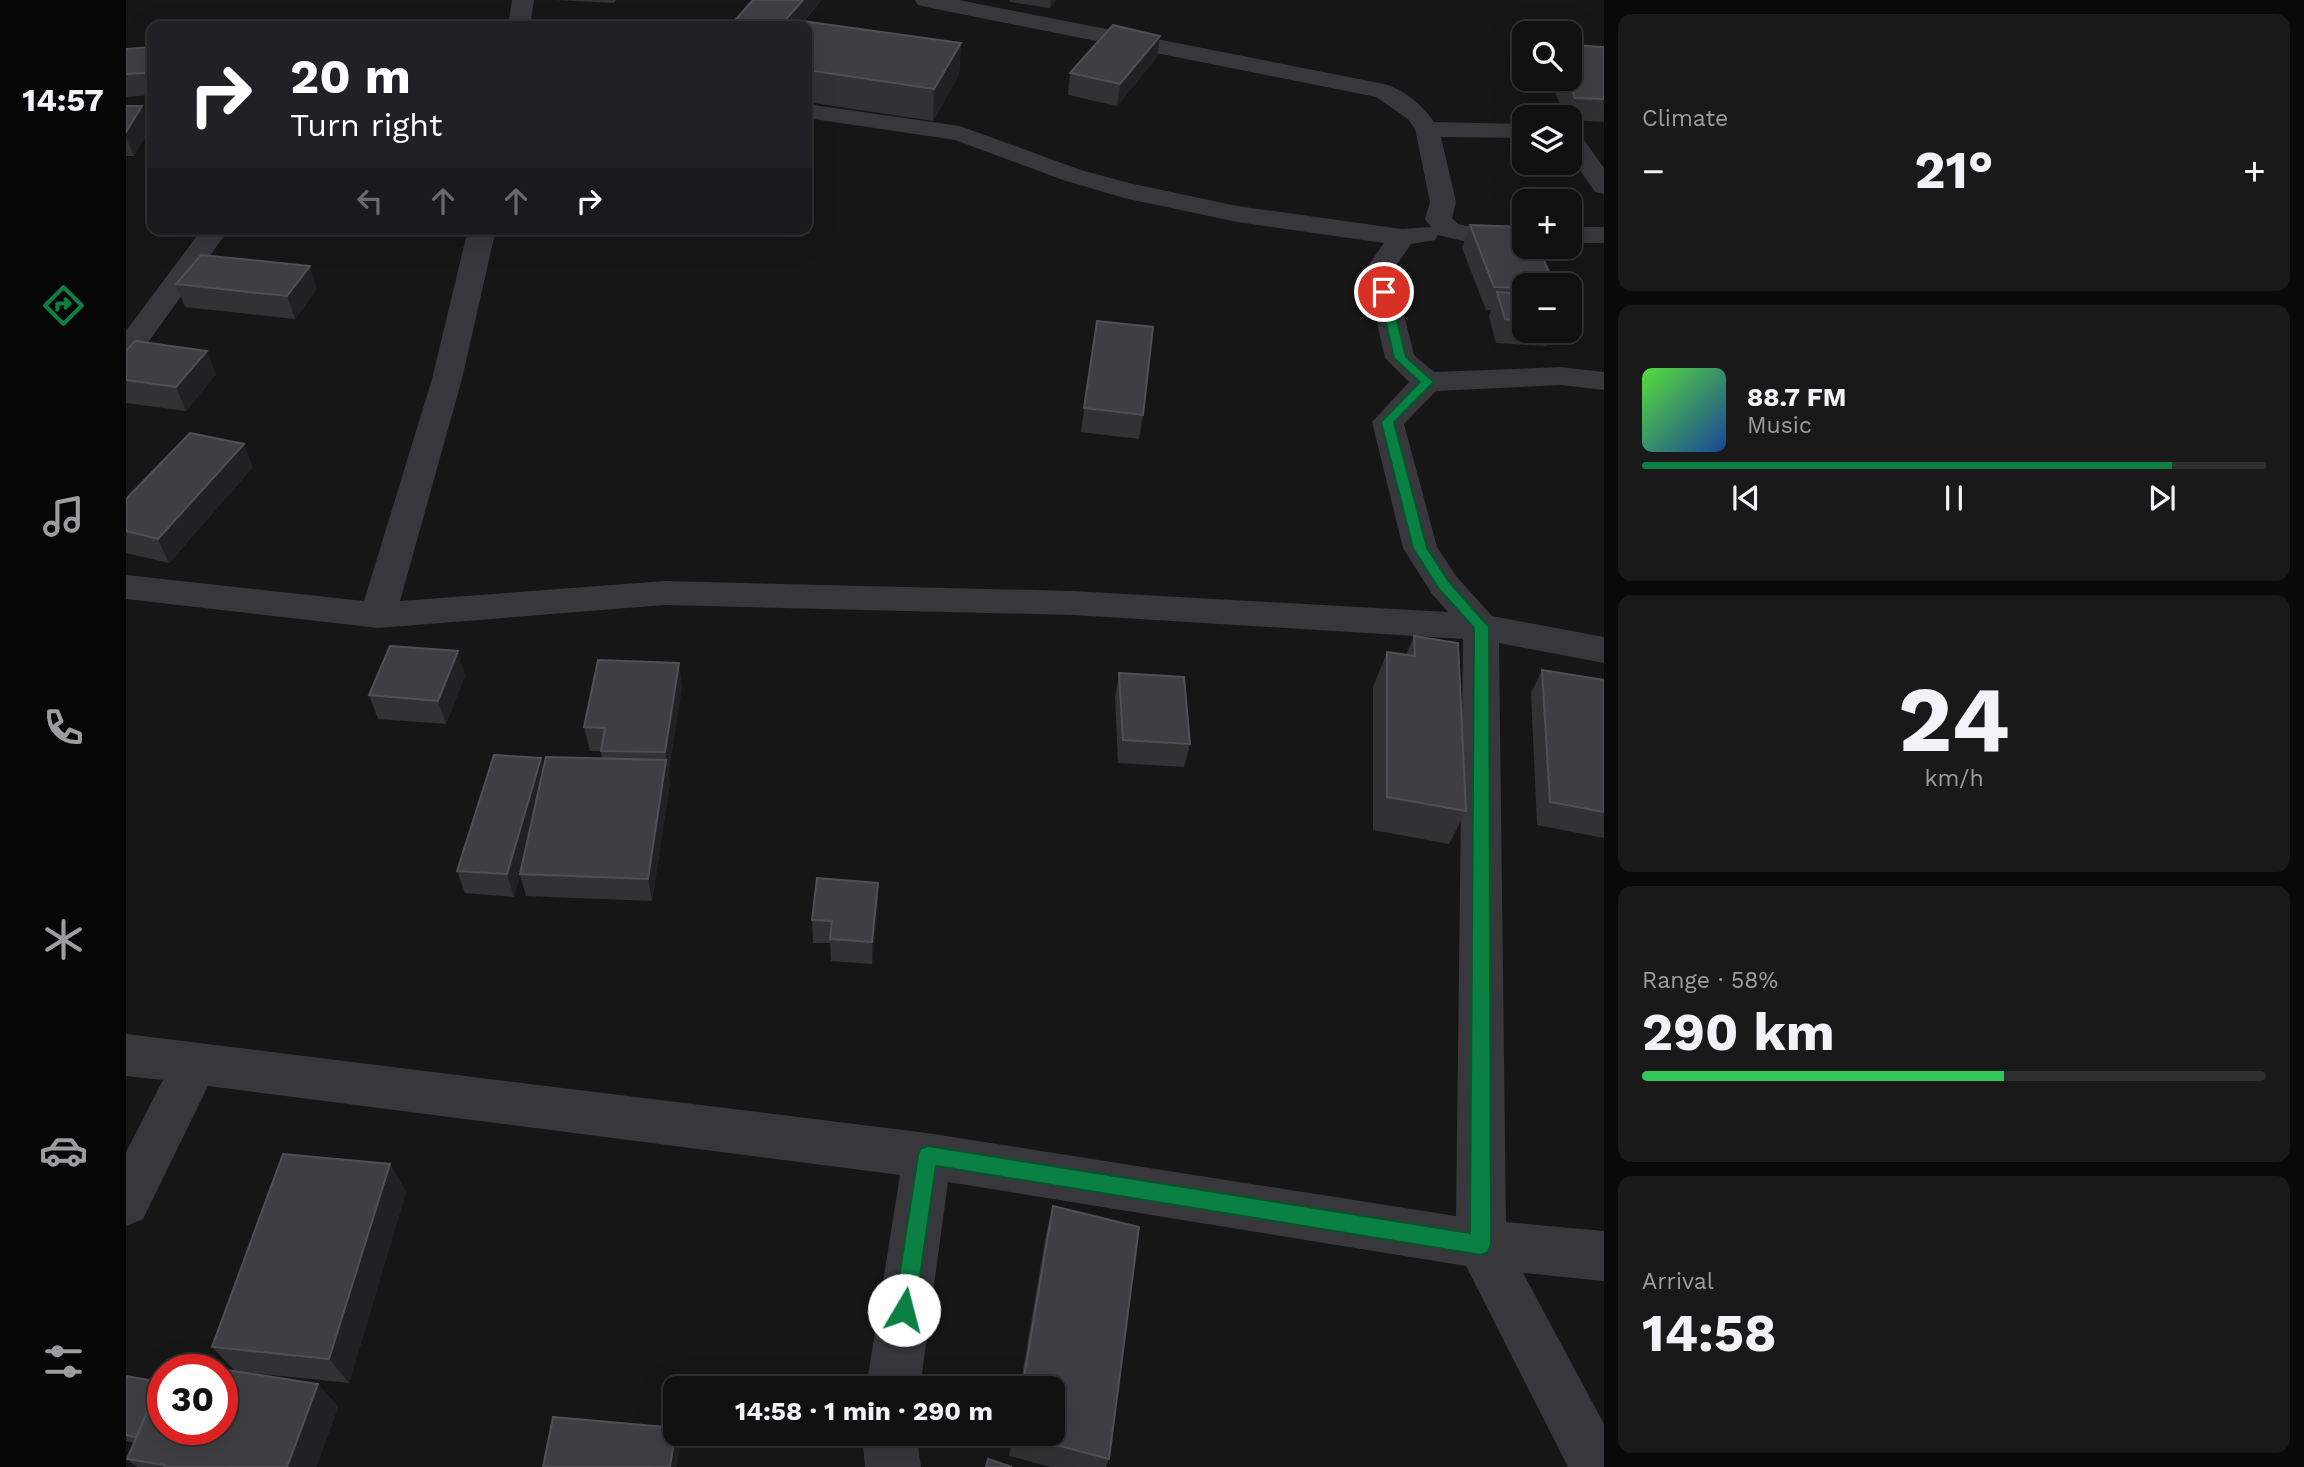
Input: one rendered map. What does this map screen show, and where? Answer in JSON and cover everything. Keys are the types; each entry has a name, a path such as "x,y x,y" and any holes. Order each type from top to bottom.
{"street":[{"path":"520,21 523,0"},
{"path":"926,0 1384,91 1417,114 1427,129 1443,202 1438,219 1449,231"},
{"path":"812,112 960,133 1072,176 1237,214 1402,237 1449,231 1467,234 1512,234"},
{"path":"1427,129 1512,131"},
{"path":"1582,144 1604,186"},
{"path":"126,352 212,235"},
{"path":"378,615 447,379 481,235"},
{"path":"1582,235 1604,235"},
{"path":"1402,237 1379,270 1400,358 1427,382"},
{"path":"1597,1467 1481,1244 1481,627 1444,585 1420,548 1388,422 1427,382 1561,376 1604,381"},
{"path":"126,587 378,615 665,593 1073,603 1481,627 1604,650"},
{"path":"126,1055 928,1156 1481,1244 1604,1256"},
{"path":"126,1202 195,1065"},
{"path":"895,1376 928,1156"},
{"path":"891,1446 893,1467"}],"building":[{"path":"753,0 803,0 785,21 736,19"},
{"path":"812,22 961,43 934,89 812,71"},
{"path":"1113,25 1160,36 1120,84 1070,73"},
{"path":"1582,46 1603,47 1604,99 1575,98 1572,91 1582,91"},
{"path":"147,47 146,73 126,74 126,49"},
{"path":"126,106 142,106 126,132"},
{"path":"1470,225 1512,227 1512,259 1543,259 1550,273 1512,273 1512,288 1494,287"},
{"path":"201,255 310,266 287,296 176,284"},
{"path":"1497,292 1512,293 1512,320 1505,319"},
{"path":"1097,321 1153,327 1143,415 1084,408"},
{"path":"135,341 207,351 176,387 126,380 126,351"},
{"path":"190,433 244,444 158,539 126,531 126,499"},
{"path":"1414,636 1458,643 1466,811 1387,797 1387,652 1415,656"},
{"path":"390,646 458,651 438,701 369,695"},
{"path":"598,660 679,663 665,752 601,751 605,728 584,727"},
{"path":"1542,670 1604,680 1604,812 1550,802"},
{"path":"1119,673 1184,677 1190,744 1123,740"},
{"path":"494,755 541,758 507,874 457,871"},
{"path":"546,757 666,760 648,879 520,874"},
{"path":"817,878 878,883 872,942 830,939 832,921 812,920"},
{"path":"283,1154 390,1164 329,1359 212,1347"},
{"path":"1053,1206 1139,1227 1109,1459 1060,1446 1065,1446 1065,1376 1024,1376"},
{"path":"238,1372 318,1384 287,1467 164,1467 165,1465 127,1459 147,1413 147,1445 238,1445"},
{"path":"126,1376 147,1380 147,1412 136,1437 126,1435"},
{"path":"553,1417 663,1427 663,1446 673,1446 670,1467 543,1467"},
{"path":"988,1459 1012,1467 986,1467"}],"route":[{"path":"904,1310 928,1156 1481,1244 1481,627 1444,585 1420,548 1388,422 1427,382 1400,358 1384,292"}]}
